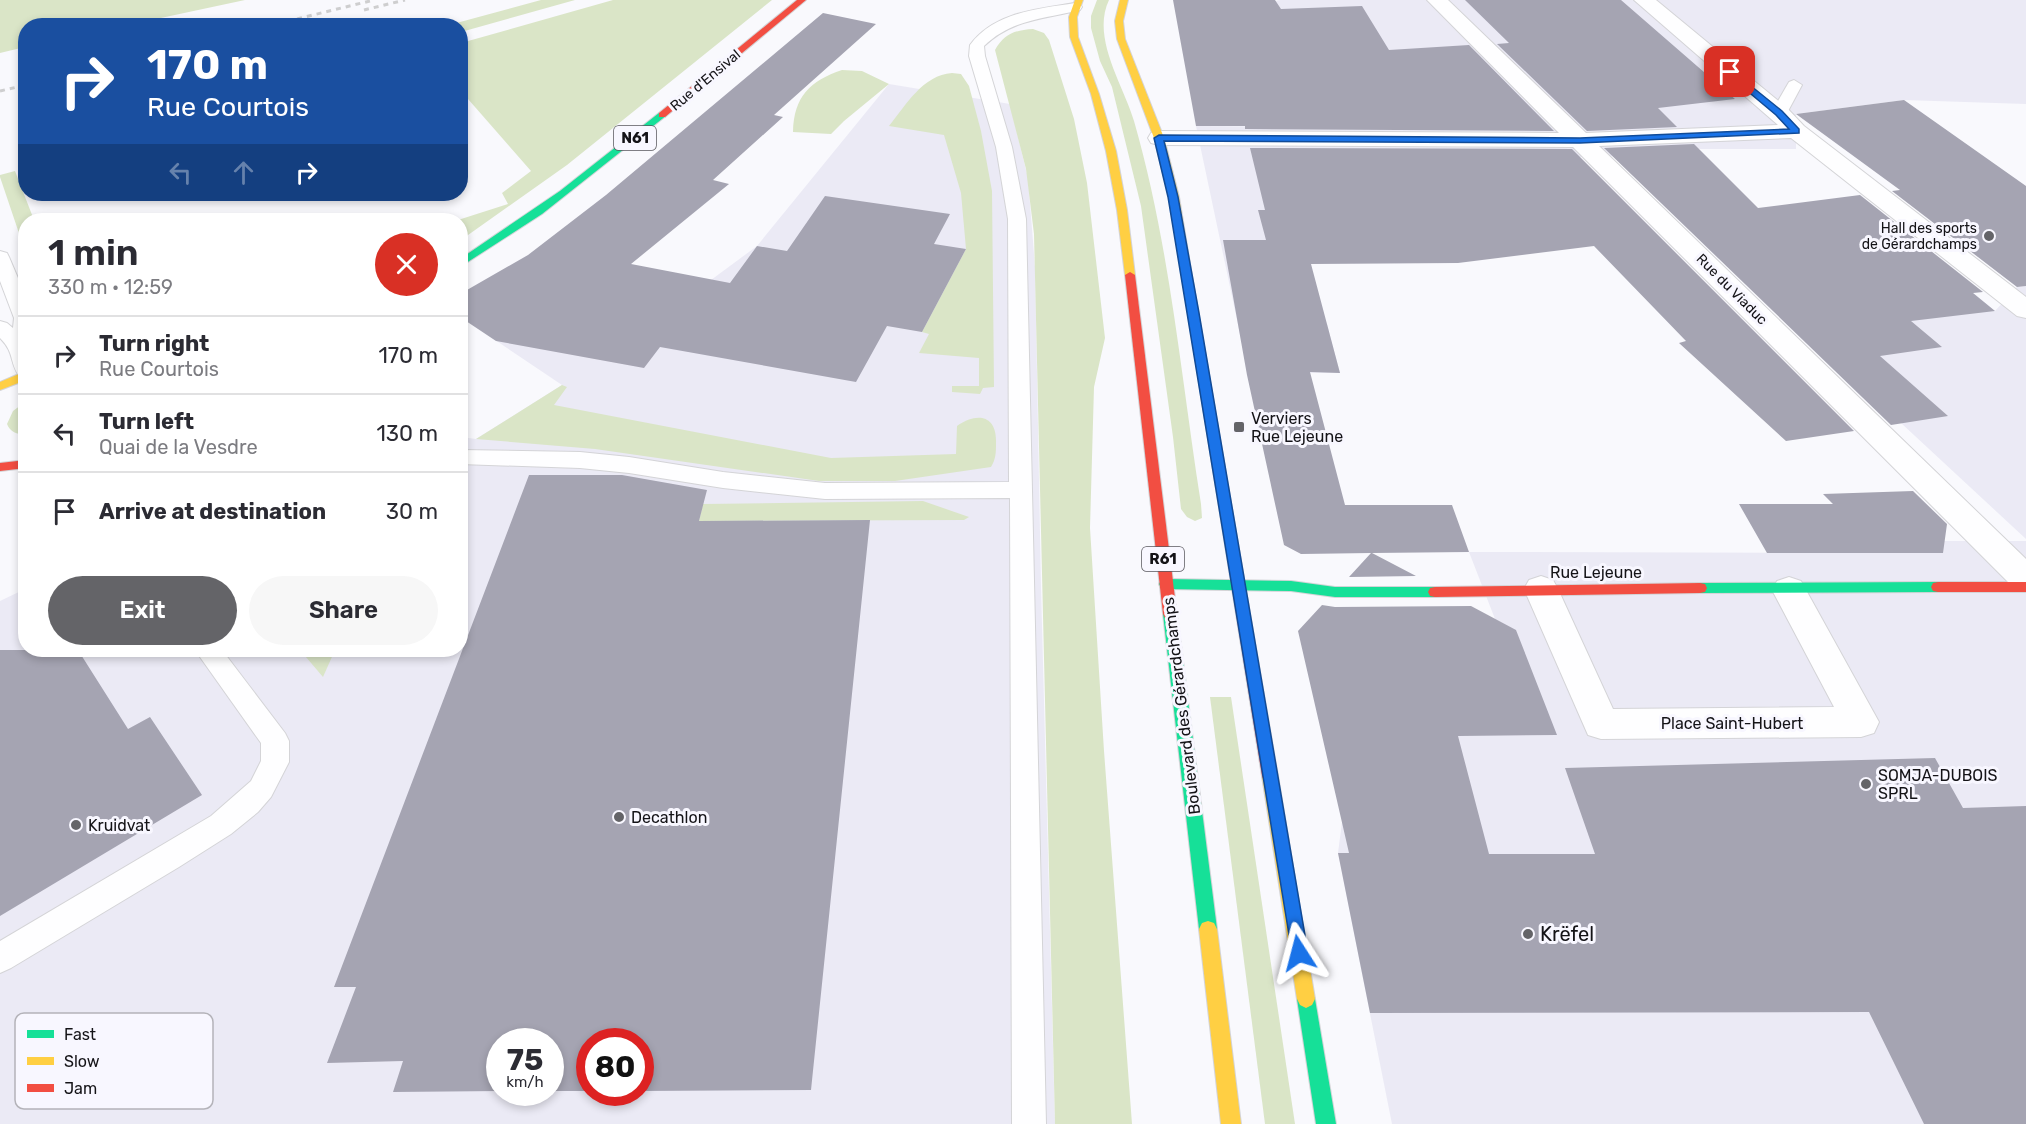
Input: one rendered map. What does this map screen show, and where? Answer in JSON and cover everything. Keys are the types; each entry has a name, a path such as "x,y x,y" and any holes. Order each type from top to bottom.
{"main road":[{"name":"Rue d'Ensival","path":"468,259 503,238 583,180 802,0"},
{"path":"1124,0 1119,21 1121,39 1159,138 1176,209 1240,585 1326,1124"},
{"name":"Boulevard des Gérardchamps","path":"1077,4 1074,37 1101,116 1122,210 1231,1124"},
{"path":"0,386 18,377"},
{"path":"1,467 18,465"},
{"name":"Rue Lejeune","path":"1166,584 1291,586 1335,592 1485,592 1542,589 2026,588"}],"street":[{"name":"Rue du Viaduc","path":"1437,0 2026,579"},
{"path":"1644,0 1779,113 1796,131 2026,310"},
{"path":"1159,138 1580,141 1796,131"},
{"name":"Place Saint-Hubert","path":"1542,589 1601,724 1861,723 1789,590"}],"lane":[{"name":"Boulevard des Gérardchamps","path":"1029,1124 1017,219 1004,147 977,56 977,45 990,31 1003,23 1019,17 1077,4"},
{"path":"1779,113 1794,85"},
{"path":"0,257 18,303"},
{"path":"0,327 18,338"},
{"path":"468,457 580,460 816,491 1022,490"},
{"path":"0,958 169,858 220,825 248,803 261,789 275,762 275,741 213,657"}],"shaded area":[{"path":"2026,0 2026,104 1904,100 1796,114 1796,149 1699,149 1630,152 1627,156 1580,157 1283,262 1301,323 1327,324 1340,373 1248,372 1196,126 1324,127 1346,100 1275,1"},
{"path":"889,84 1010,104 1028,178 1035,267 1055,1124 0,1124 0,601 18,592 18,657 468,657 468,438 476,439 562,385 468,322 468,315 620,271 711,280 757,246"},
{"path":"1878,215 1995,311 2017,287 2026,286 2026,539 1901,423 1766,230"},
{"path":"1944,541 2026,541 2026,1124 1392,1124 1338,853 1342,822 1452,823 1432,735 1556,735 1516,631 1495,619 1469,552 1942,553"}],"green space":[{"path":"0,0 245,0 161,18 18,18 18,49 0,53"},
{"path":"541,0 575,0 468,30 468,20"},
{"path":"613,0 772,0 567,165 468,235 468,217 508,204 502,193 531,171 468,99 468,41"},
{"path":"1097,0 1109,0 1104,15 1106,45 1134,121 1157,216 1174,312 1201,504 1202,518 1195,521 1187,517 1181,509 1141,206 1112,87 1100,61 1091,28 1091,16"},
{"path":"1033,29 1044,33 1049,40 1074,119 1087,183 1105,338 1094,387 1090,528 1132,1124 1055,1124 1034,234 1026,169 995,50 1002,40 1011,34"},
{"path":"842,70 862,71 889,84 831,134 793,132 797,109 806,92 821,79"},
{"path":"952,73 961,74 969,86 981,131 992,191 994,387 983,388 980,394 952,392 952,386 979,386 979,358 919,353 929,334 922,332 966,249 961,193 944,135 889,126 924,85 932,79"},
{"path":"15,171 18,179 18,201 27,201 31,213 18,213 18,230 0,177 0,175"},
{"path":"562,385 567,387 554,405 831,458 956,454 957,426 972,419 984,419 993,427 995,434 994,461 991,467 895,481 819,481 595,449 476,439"},
{"path":"18,407 18,434 7,424 13,411"},
{"path":"923,501 969,517 964,520 699,521 703,504"},
{"path":"306,657 332,657 323,677"},
{"path":"1210,697 1231,697 1295,1124 1265,1124"}],"building":[{"path":"1173,0 1275,0 1281,9 1362,6 1389,50 1469,45 1554,131 1245,129 1245,126 1196,126"},
{"path":"1465,0 1621,0 1735,99 1658,108 1677,127 1587,131 1497,44 1509,43"},
{"path":"823,13 876,24 774,115 783,117 713,180 729,184 631,264 730,283 757,246 787,251 825,196 950,214 934,244 966,249 922,332 887,326 856,382 660,347 644,368 496,341 468,322 468,289 528,255 606,195"},
{"name":"Hall des sports de Gérardchamps","path":"1904,100 2026,186 2026,286 2017,287 1892,191 1900,190 1796,114"},
{"path":"1694,144 1758,208 1860,195 1983,292 1973,293 1995,311 1911,321 1942,347 1880,356 1948,416 1891,425 1604,148"},
{"path":"1250,148 1572,149 1854,431 1786,441 1679,343 1686,341 1594,246 1458,263 1311,264 1340,373 1310,372 1345,505 1452,505 1469,552 1372,553 1416,576 1349,577 1371,553 1301,554 1284,545 1247,375 1223,240 1266,240 1258,210 1265,210"},
{"name":"Decathlon","path":"529,475 622,475 707,490 699,521 870,520 811,1090 654,1091 654,1028 576,1028 576,1091 564,1091 564,1028 486,1028 486,1091 393,1092 403,1061 327,1063 356,987 334,987 460,657 468,657 468,635"},
{"path":"1913,491 1947,524 1943,553 1767,553 1739,504 1833,504 1823,494"},
{"path":"1322,605 1335,607 1471,606 1516,630 1557,735 1458,736 1489,854 1595,854 1565,768 1935,758 1963,808 2026,806 2026,1124 1924,1124 1869,1012 1370,1013 1338,853 1349,853 1298,631"},
{"path":"0,650 18,650 18,657 82,657 128,729 150,717 202,795 0,916"}],"railway":[{"path":"301,18 374,0"},
{"path":"364,10 405,0"},
{"path":"0,91 18,87"}],"traffic: fast":[{"path":"468,259 589,174 662,115"},
{"path":"1166,584 1291,586 1335,592 1435,592"},
{"path":"1700,588 1938,587"},
{"path":"1170,614 1208,929"},
{"path":"1306,999 1326,1124"}],"traffic: slow":[{"path":"1079,0 1073,17 1074,37 1095,94 1111,151 1122,210 1130,275"},
{"path":"1124,0 1119,21 1121,39 1159,138 1174,197 1186,270"},
{"path":"0,386 18,378"},
{"path":"1270,776 1306,999"},
{"path":"1208,929 1231,1124"}],"traffic: jam":[{"path":"662,115 802,0"},
{"path":"1186,270 1270,776"},
{"path":"1130,275 1170,614"},
{"path":"0,467 18,465"},
{"path":"1938,587 2026,587"},
{"path":"1435,592 1700,588"}],"place":[{"name":"Hall des sports de Gérardchamps","path":"1989,236"},
{"name":"Verviers Rue Lejeune","path":"1239,427"},
{"name":"SOMJA-DUBOIS SPRL","path":"1866,784"},
{"name":"Decathlon","path":"619,817"},
{"name":"Kruidvat","path":"76,825"},
{"name":"Krëfel","path":"1528,934"}],"route":[{"path":"1299,953 1240,585 1173,197 1159,138 1580,141 1796,131 1779,113 1730,72"}]}
